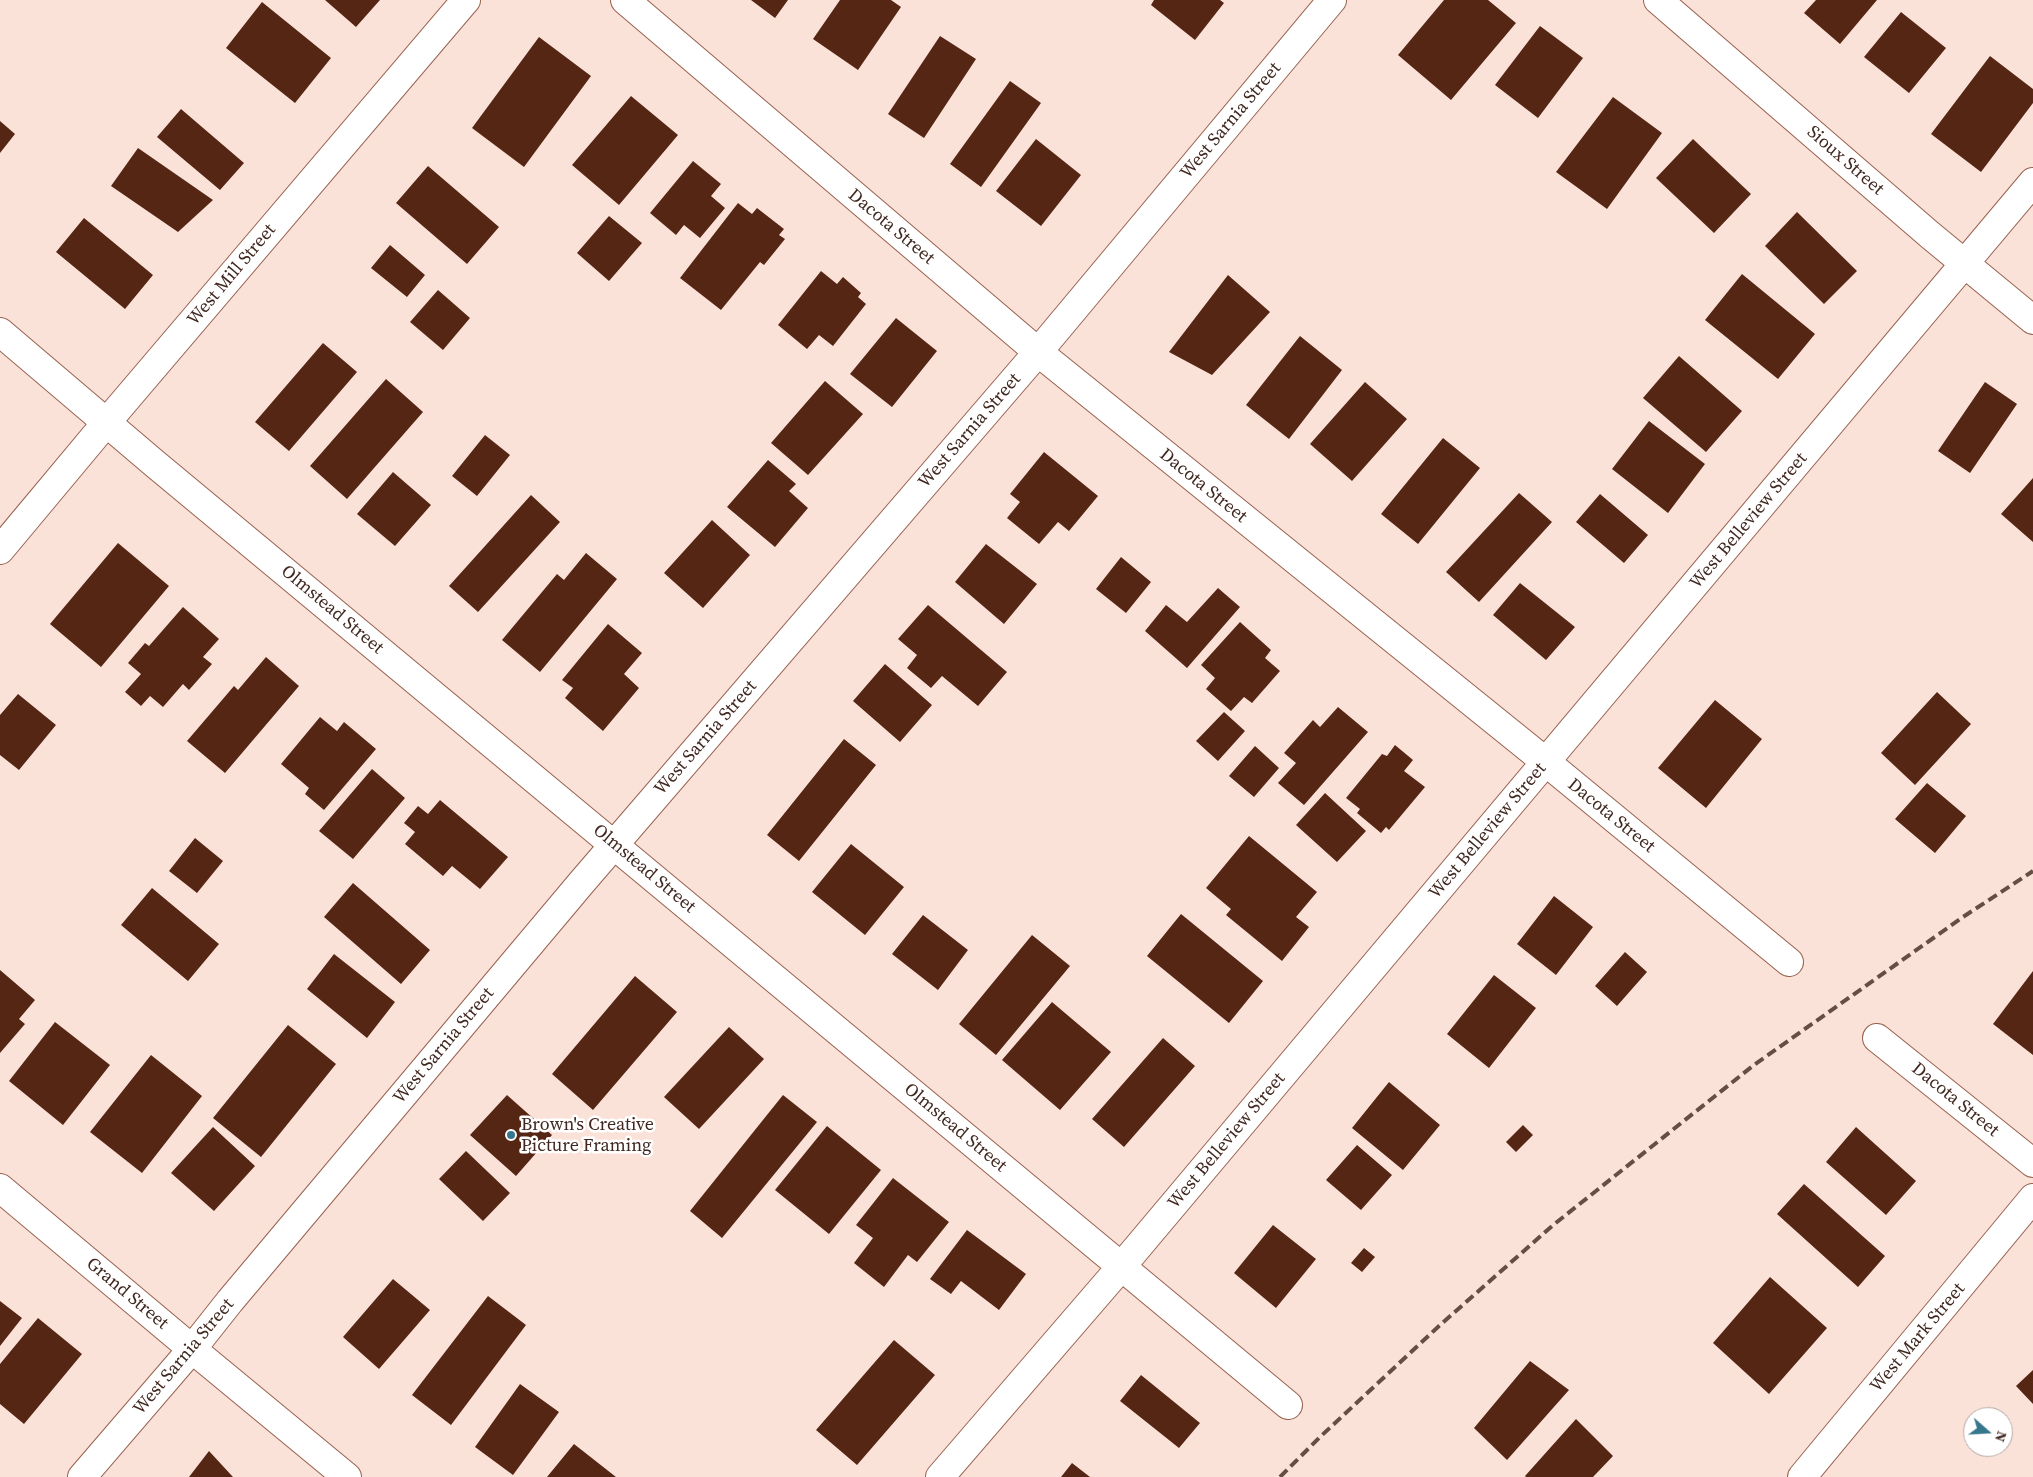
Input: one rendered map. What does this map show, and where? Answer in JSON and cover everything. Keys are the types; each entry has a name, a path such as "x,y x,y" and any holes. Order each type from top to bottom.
{"street":[{"name":"West Mill Street","path":"0,550 106,422 466,0"},
{"name":"Dacota Street","path":"625,0 1038,352 1546,762 1789,962"},
{"name":"West Sarnia Street","path":"82,1477 192,1349 230,1301 615,844 1038,352 1332,0"},
{"name":"Sioux Street","path":"1658,0 2033,320"},
{"name":"West Belleview Street","path":"940,1477 1121,1267 2033,182"},
{"name":"Olmstead Street","path":"0,332 1288,1405"},
{"name":"Dacota Street","path":"1877,1038 2033,1163"},
{"name":"Grand Street","path":"0,1188 347,1477"},
{"name":"West Mark Street","path":"1802,1477 2033,1198"}],"building":[{"path":"325,0 380,0 356,27"},
{"path":"751,0 788,0 775,18"},
{"path":"840,0 891,0 901,7 858,70 813,39"},
{"path":"1154,0 1220,0 1224,3 1195,40 1151,5"},
{"path":"1444,0 1488,0 1516,23 1451,100 1398,55"},
{"path":"1816,0 1877,0 1840,44 1804,13"},
{"path":"262,2 331,58 295,103 226,48"},
{"path":"1901,12 1946,48 1909,93 1864,57"},
{"path":"1540,26 1583,58 1538,118 1495,85"},
{"path":"940,36 976,59 924,138 888,114"},
{"path":"539,37 591,76 524,167 472,128"},
{"path":"1990,56 2033,89 2033,103 1981,172 1931,134"},
{"path":"1010,81 1041,103 981,187 950,164"},
{"path":"631,96 678,135 619,205 572,165"},
{"path":"1613,97 1662,133 1607,209 1556,172"},
{"path":"181,109 244,163 220,190 157,137"},
{"path":"0,121 15,134 0,153"},
{"path":"1036,139 1081,175 1041,226 996,191"},
{"path":"1693,139 1751,194 1714,233 1656,178"},
{"path":"138,148 213,200 178,232 111,186"},
{"path":"693,161 721,184 711,196 725,208 700,238 684,225 676,235 650,213"},
{"path":"428,166 499,227 467,264 396,203"},
{"path":"738,203 752,214 757,208 784,229 779,235 785,239 764,265 760,262 721,310 680,278"},
{"path":"1797,212 1857,271 1824,304 1765,246"},
{"path":"609,216 642,243 609,281 577,253"},
{"path":"84,218 153,275 125,309 56,252"},
{"path":"390,245 425,275 407,297 371,268"},
{"path":"821,271 837,284 843,277 861,293 858,297 866,304 833,346 819,335 807,349 778,325"},
{"path":"1742,274 1815,334 1778,379 1705,320"},
{"path":"1228,275 1270,312 1212,375 1169,352"},
{"path":"438,290 470,318 443,350 410,322"},
{"path":"896,318 937,351 892,407 850,374"},
{"path":"1300,336 1342,370 1289,439 1246,405"},
{"path":"323,343 357,372 289,451 255,422"},
{"path":"1679,356 1742,411 1706,452 1643,398"},
{"path":"386,379 423,412 347,499 310,466"},
{"path":"825,381 863,414 808,475 771,443"},
{"path":"1365,382 1407,419 1352,481 1310,444"},
{"path":"1985,382 2017,404 1970,473 1938,451"},
{"path":"1649,421 1705,464 1668,513 1612,469"},
{"path":"485,435 510,455 477,496 452,476"},
{"path":"1443,438 1480,468 1418,544 1381,514"},
{"path":"1044,452 1098,496 1069,531 1058,522 1039,544 1007,518 1020,502 1010,494"},
{"path":"768,460 796,484 789,491 808,508 775,547 727,507"},
{"path":"393,472 431,505 395,546 357,514"},
{"path":"2033,478 2033,542 2001,514"},
{"path":"1519,493 1552,522 1479,602 1446,572"},
{"path":"1600,494 1648,535 1624,563 1576,522"},
{"path":"531,495 560,522 478,612 449,586"},
{"path":"712,520 750,555 703,608 664,573"},
{"path":"118,543 169,586 101,667 50,624"},
{"path":"986,544 1037,584 1004,624 955,582"},
{"path":"586,553 617,579 540,672 502,640 557,574 564,580"},
{"path":"1121,557 1151,582 1126,613 1096,589"},
{"path":"1520,583 1575,627 1546,660 1493,615"},
{"path":"1218,588 1240,607 1187,668 1145,631 1166,605 1187,622"},
{"path":"928,605 1007,672 978,706 942,676 931,688 907,668 917,655 898,639"},
{"path":"183,607 219,639 203,657 212,664 189,690 183,684 163,707 150,696 141,706 125,692 141,674 128,663 145,643 149,646"},
{"path":"1240,622 1271,650 1265,658 1280,671 1252,703 1244,697 1231,711 1206,689 1215,678 1201,665"},
{"path":"608,624 642,653 624,674 639,688 603,731 565,698 573,688 562,680"},
{"path":"266,657 299,686 225,773 187,741 234,686 238,690"},
{"path":"885,664 932,705 900,742 853,701"},
{"path":"1937,692 1971,724 1915,785 1881,753"},
{"path":"18,694 56,725 19,770 0,755 0,715"},
{"path":"1715,700 1762,739 1706,808 1658,768"},
{"path":"1338,707 1368,732 1304,805 1278,783 1296,763 1284,753 1313,720 1320,727"},
{"path":"1224,712 1245,731 1218,761 1196,741"},
{"path":"320,717 337,731 344,722 376,749 324,810 305,794 309,788 281,764"},
{"path":"844,739 876,765 799,861 767,835"},
{"path":"1395,745 1413,760 1404,771 1425,787 1389,830 1386,827 1381,833 1357,813 1360,809 1346,798 1382,754 1387,756"},
{"path":"1255,746 1279,768 1254,797 1229,776"},
{"path":"372,769 405,798 353,859 319,831"},
{"path":"1927,783 1966,816 1935,853 1895,819"},
{"path":"1325,793 1366,831 1337,862 1296,825"},
{"path":"440,800 508,857 480,889 452,866 443,876 405,844 415,832 404,823 418,806 428,814"},
{"path":"1249,836 1317,892 1296,917 1309,927 1282,961 1226,915 1231,909 1206,888"},
{"path":"195,838 223,861 197,893 169,871"},
{"path":"851,844 904,887 865,935 812,892"},
{"path":"353,883 430,950 401,984 324,917"},
{"path":"152,888 219,944 188,981 121,925"},
{"path":"1554,896 1593,927 1556,975 1517,944"},
{"path":"1181,914 1263,981 1229,1023 1147,956"},
{"path":"923,915 968,950 938,990 892,954"},
{"path":"1032,935 1070,966 996,1055 959,1024"},
{"path":"1625,952 1647,972 1617,1006 1595,986"},
{"path":"334,954 395,1002 367,1038 307,989"},
{"path":"0,970 35,1000 19,1019 25,1024 0,1053"},
{"path":"2033,971 2033,1055 1993,1024"},
{"path":"1494,975 1536,1008 1489,1068 1447,1034"},
{"path":"635,976 677,1012 593,1110 552,1074"},
{"path":"1052,1002 1111,1052 1060,1110 1002,1060"},
{"path":"55,1022 110,1065 63,1125 9,1081"},
{"path":"288,1025 336,1064 261,1157 213,1118"},
{"path":"729,1027 764,1059 699,1129 664,1097"},
{"path":"1163,1038 1195,1066 1124,1147 1092,1119"},
{"path":"151,1055 202,1096 142,1173 90,1132"},
{"path":"1389,1082 1440,1125 1403,1170 1352,1128"},
{"name":"Brown's Creative Picture Framing","path":"507,1095 552,1135 516,1176 470,1135"},
{"path":"783,1095 817,1122 722,1238 690,1211"},
{"path":"1523,1125 1533,1135 1516,1152 1506,1142"},
{"path":"827,1126 881,1170 829,1234 775,1190"},
{"path":"213,1127 255,1166 214,1211 171,1173"},
{"path":"1856,1127 1916,1181 1886,1215 1826,1162"},
{"path":"1357,1145 1392,1175 1361,1210 1326,1180"},
{"path":"466,1151 510,1193 483,1221 439,1179"},
{"path":"893,1178 949,1222 917,1262 908,1255 884,1287 854,1263 873,1238 856,1225"},
{"path":"1804,1184 1885,1256 1858,1287 1777,1214"},
{"path":"1273,1225 1316,1259 1276,1308 1234,1273"},
{"path":"967,1230 1026,1274 999,1310 961,1281 951,1294 930,1279"},
{"path":"1364,1248 1375,1257 1362,1272 1351,1263"},
{"path":"1770,1277 1827,1328 1769,1394 1713,1343"},
{"path":"393,1279 430,1310 379,1369 343,1337"},
{"path":"488,1296 526,1325 451,1425 412,1395"},
{"path":"0,1301 22,1318 0,1346"},
{"path":"38,1318 82,1354 24,1424 0,1404 0,1364"},
{"path":"894,1340 935,1375 857,1465 816,1430"},
{"path":"1530,1361 1569,1390 1507,1460 1474,1428"},
{"path":"2033,1370 2033,1404 2016,1386"},
{"path":"1141,1375 1200,1423 1179,1448 1120,1401"},
{"path":"520,1384 559,1412 513,1475 475,1447"},
{"path":"1576,1419 1613,1456 1593,1477 1526,1477 1525,1476"},
{"path":"574,1444 616,1477 547,1477"},
{"path":"209,1451 233,1477 189,1477"},
{"path":"1072,1463 1090,1477 1061,1477"}],"railway":[{"path":"1280,1477 1439,1326 1552,1226 1754,1065 1963,917 2033,871"}],"place":[{"name":"Brown's Creative Picture Framing","path":"511,1135"}]}
